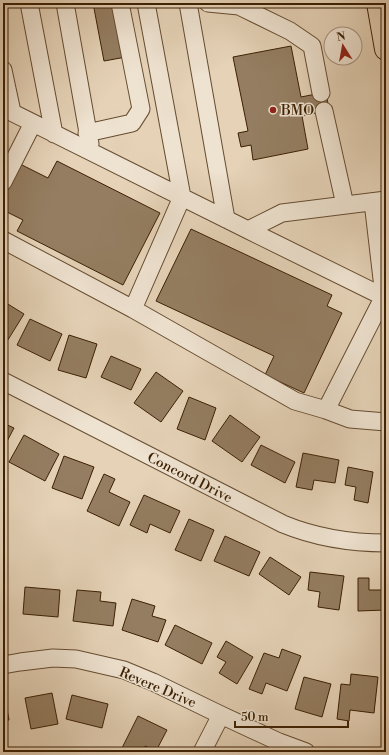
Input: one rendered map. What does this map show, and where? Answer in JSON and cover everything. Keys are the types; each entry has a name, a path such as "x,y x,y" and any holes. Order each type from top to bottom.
{"main road":[{"path":"378,3 386,49"}],"street":[{"path":"29,3 54,134"},
{"path":"65,3 91,152"},
{"path":"88,133 132,123 141,109 120,3"},
{"path":"133,309 182,197 146,3"},
{"path":"188,3 226,219"},
{"path":"208,3 239,5 290,31 312,46 321,93"},
{"path":"3,70 8,110 33,124 385,297"},
{"path":"324,111 345,205"},
{"path":"3,182 33,124"},
{"path":"248,230 282,213 379,201 385,297 326,410"},
{"path":"3,240 133,309 295,401 350,419 386,422"},
{"name":"Concord Drive","path":"3,381 283,524 318,536 366,543 386,543"},
{"name":"Revere Drive","path":"3,665 53,658 76,659 124,670 154,682 221,716 279,742 306,752"},
{"path":"202,752 221,716"}],"building":[{"path":"93,3 115,3 126,57 104,61"},
{"path":"291,46 301,97 326,92 329,110 302,116 308,149 253,160 251,145 241,147 238,133 248,131 233,57"},
{"path":"57,161 160,213 123,285 17,231 23,220 3,210 3,193 18,163 48,178"},
{"path":"191,229 332,295 327,306 342,313 304,393 265,375 274,356 156,301"},
{"path":"3,301 24,314 6,343 3,342"},
{"path":"30,319 62,334 50,361 17,345"},
{"path":"69,335 97,344 86,378 58,370"},
{"path":"111,356 141,369 131,390 101,377"},
{"path":"156,372 183,391 161,422 134,403"},
{"path":"189,397 216,408 205,440 177,429"},
{"path":"230,415 260,437 242,462 212,441"},
{"path":"3,423 14,428 3,449"},
{"path":"24,435 59,454 45,481 9,462"},
{"path":"261,445 295,462 285,483 251,465"},
{"path":"303,453 339,460 335,483 314,480 312,490 296,487"},
{"path":"64,456 94,467 82,499 52,488"},
{"path":"348,467 373,472 368,503 354,500 356,487 345,485"},
{"path":"104,474 115,479 109,492 130,502 119,526 87,511"},
{"path":"144,495 180,511 170,533 150,524 147,533 130,525"},
{"path":"189,519 214,530 201,561 175,550"},
{"path":"225,536 260,552 249,576 214,561"},
{"path":"270,557 301,577 289,595 259,574"},
{"path":"310,572 344,576 339,610 318,607 320,592 308,590"},
{"path":"358,578 369,578 369,590 386,590 386,610 358,611"},
{"path":"25,587 60,590 58,617 23,614"},
{"path":"77,590 101,592 100,601 116,603 113,626 73,621"},
{"path":"132,599 155,606 152,616 166,620 158,642 122,630"},
{"path":"175,625 212,643 202,664 165,645"},
{"path":"226,641 253,657 237,684 219,673 226,662 217,657"},
{"path":"282,649 301,656 287,691 266,683 262,694 249,689 264,653 279,658"},
{"path":"351,674 378,677 374,713 350,710 349,721 337,719 341,684 350,685"},
{"path":"304,677 331,684 322,717 295,709"},
{"path":"52,693 58,724 31,729 25,698"},
{"path":"72,695 108,704 102,728 66,719"},
{"path":"3,699 5,699 9,720 3,721"},
{"path":"138,716 167,730 156,751 145,746 142,752 120,752"}],"place":[{"name":"BMO","path":"273,110"}]}
